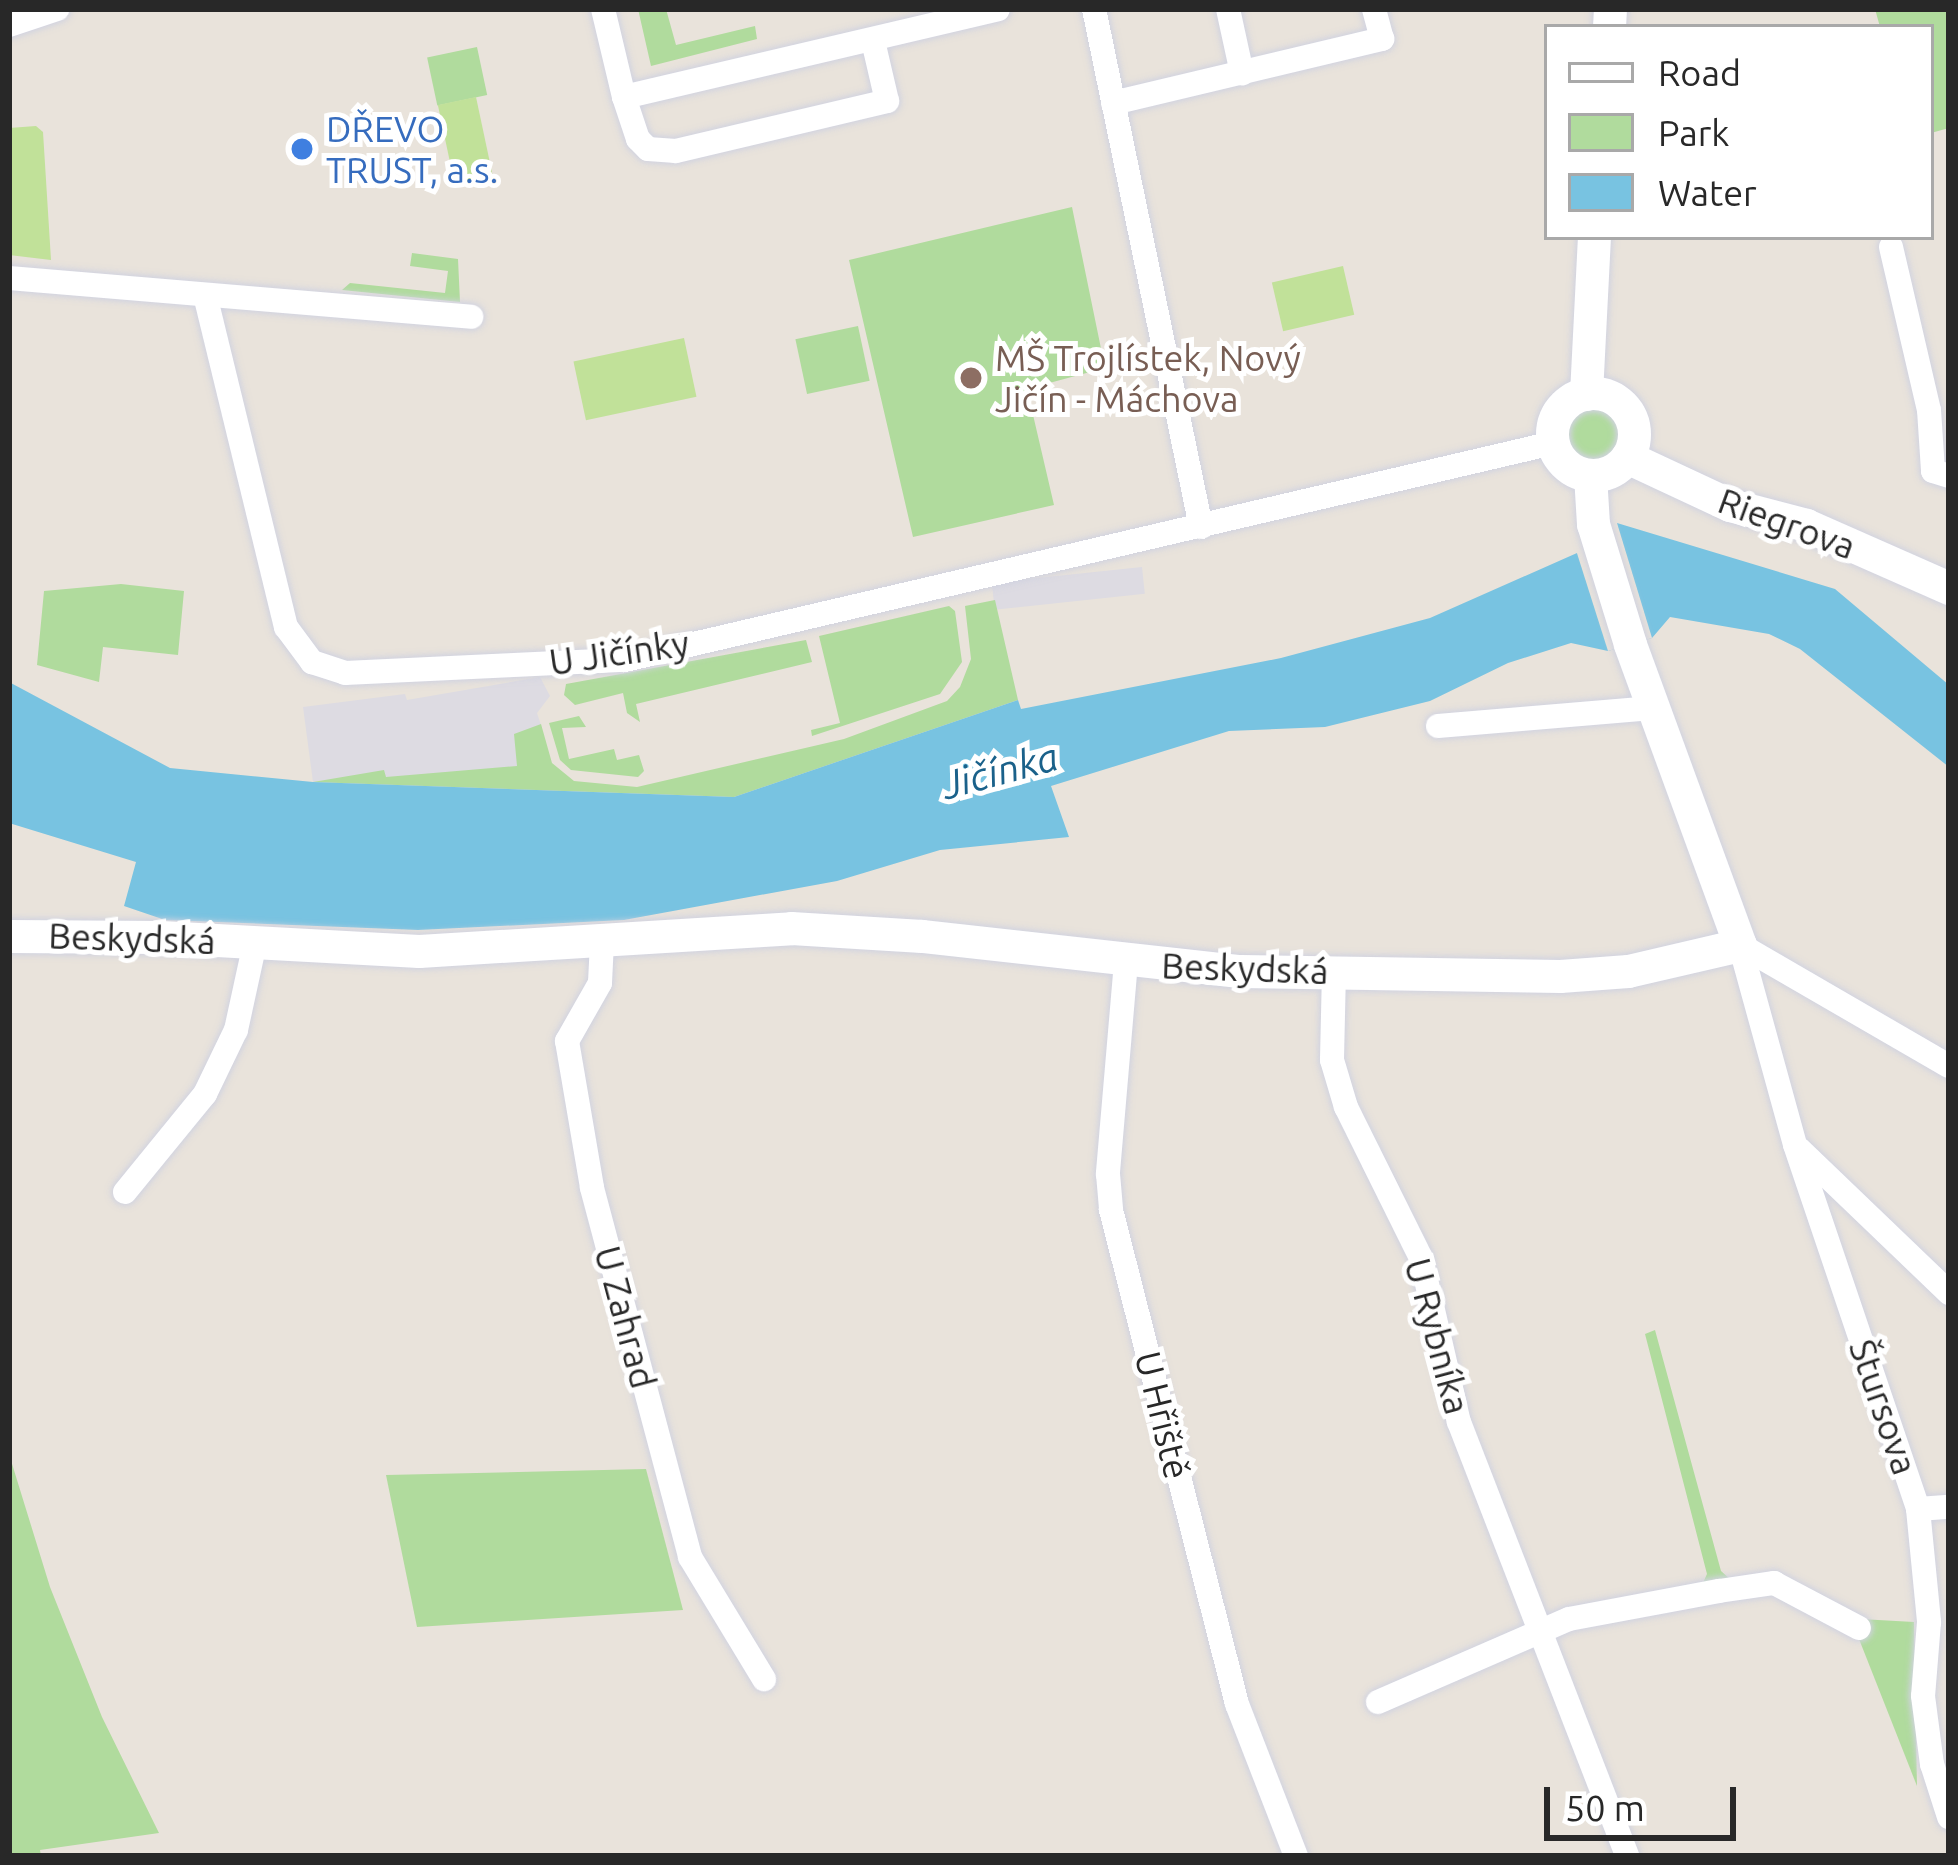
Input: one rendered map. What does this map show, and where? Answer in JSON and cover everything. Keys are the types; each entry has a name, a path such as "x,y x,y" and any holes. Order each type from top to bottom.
{"street":[{"path":"9,25 57,9"},
{"path":"603,9 624,97 638,139 648,149 676,151 887,101 873,41"},
{"path":"624,97 998,9"},
{"path":"1094,9 1201,527"},
{"path":"1113,103 1382,39 1374,9"},
{"path":"1235,11 1242,73"},
{"path":"1586,394 1594,240"},
{"path":"1891,247 1928,410 1933,471 1949,476"},
{"path":"9,278 471,317"},
{"name":"U Jičínky","path":"206,298 286,627 311,662 345,674 625,660 1553,443"},
{"path":"1586,394 1612,398 1627,412 1634,438 1627,457 1611,471 1590,475 1567,465 1553,443 1559,412 1586,394"},
{"name":"Riegrova","path":"1627,457 1730,505 1805,525 1949,588"},
{"path":"1590,475 1593,524 1630,644 1740,945 1949,1066"},
{"path":"1438,726 1652,707"},
{"name":"Beskydská","path":"9,936 418,951 791,928 854,930 1126,962 1594,975 1740,945"},
{"name":"U Zahrad","path":"602,942 600,983 568,1041 592,1188 690,1557 764,1679"},
{"name":"Beskydská","path":"125,1192 205,1094 236,1030 255,943"},
{"name":"Štursova","path":"1740,945 1795,1145 1918,1509 1929,1622 1923,1696 1932,1764 1949,1816"},
{"name":"U Hřiště","path":"1126,962 1108,1174 1111,1210 1237,1704 1296,1856"},
{"name":"U Rybníka","path":"1334,971 1332,1060 1346,1107 1420,1258 1460,1422 1627,1856"},
{"path":"1795,1145 1949,1293"},
{"path":"1918,1509 1949,1507"},
{"path":"1378,1702 1569,1619 1774,1583 1859,1628"}],"shaded area":[{"path":"1142,567 1145,594 995,610 992,583"},
{"path":"540,677 550,696 537,713 542,728 538,789 313,782 303,707 405,694 407,700"}],"green space":[{"path":"638,9 666,9 676,45 755,26 757,39 651,66"},
{"path":"1875,9 1947,9 1949,128 1934,132 1934,24 1879,24"},
{"path":"477,47 487,95 437,106 427,58"},
{"path":"476,97 493,176 455,184 438,105"},
{"path":"36,126 43,132 51,260 9,255 9,128"},
{"name":"MŠ Trojlístek, Nový Jičín - Máchova","path":"1072,207 1105,368 1027,389 1054,505 913,537 849,260"},
{"path":"412,253 458,259 460,302 342,290 350,283 445,293 448,271 410,266"},
{"path":"1343,266 1354,315 1283,331 1272,282"},
{"path":"858,326 870,381 807,394 795,339"},
{"path":"684,338 696,397 586,420 573,361"},
{"path":"1593,405 1614,413 1622,434 1614,455 1593,463 1572,455 1564,434 1572,413"},
{"path":"121,584 184,591 178,655 103,647 99,682 37,665 44,591"},
{"path":"995,600 1018,700 734,797 313,782 384,770 386,777 517,766 514,734 541,724 552,763 574,781 637,787 844,739 947,701 960,687 971,659 965,606"},
{"path":"949,606 955,611 962,662 940,694 812,736 811,730 840,723 819,636"},
{"path":"806,640 812,662 636,704 640,722 627,713 623,693 575,705 564,695 566,684"},
{"path":"579,716 586,727 562,728 569,759 614,749 617,760 639,755 644,771 638,777 571,770 560,760 549,723"},
{"path":"1655,1330 1721,1571 1730,1579 1702,1585 1707,1574 1645,1334"},
{"path":"9,1454 50,1587 102,1717 159,1833 40,1850 41,1856 9,1856"},
{"path":"646,1469 683,1610 417,1627 386,1475"},
{"path":"1860,1619 1914,1622 1917,1786 1859,1639"}],"water":[{"name":"Jičínka","path":"1617,523 1835,589 1949,685 1949,767 1800,649 1769,634 1670,617 1652,638 1608,651 1571,643 1508,663 1430,701 1325,727 1229,731 1051,786 1069,837 940,850 837,881 624,920 418,930 165,920 124,906 136,862 9,823 9,682 170,768 313,782 734,797 1018,700 1021,709 1281,658 1430,618 1577,553"}],"pier":[{"path":"1606,523 1617,523 1652,638 1608,651 1575,547"}],"place":[{"name":"DŘEVO TRUST, a.s.","path":"302,149"},
{"name":"MŠ Trojlístek, Nový Jičín - Máchova","path":"971,378"}]}
